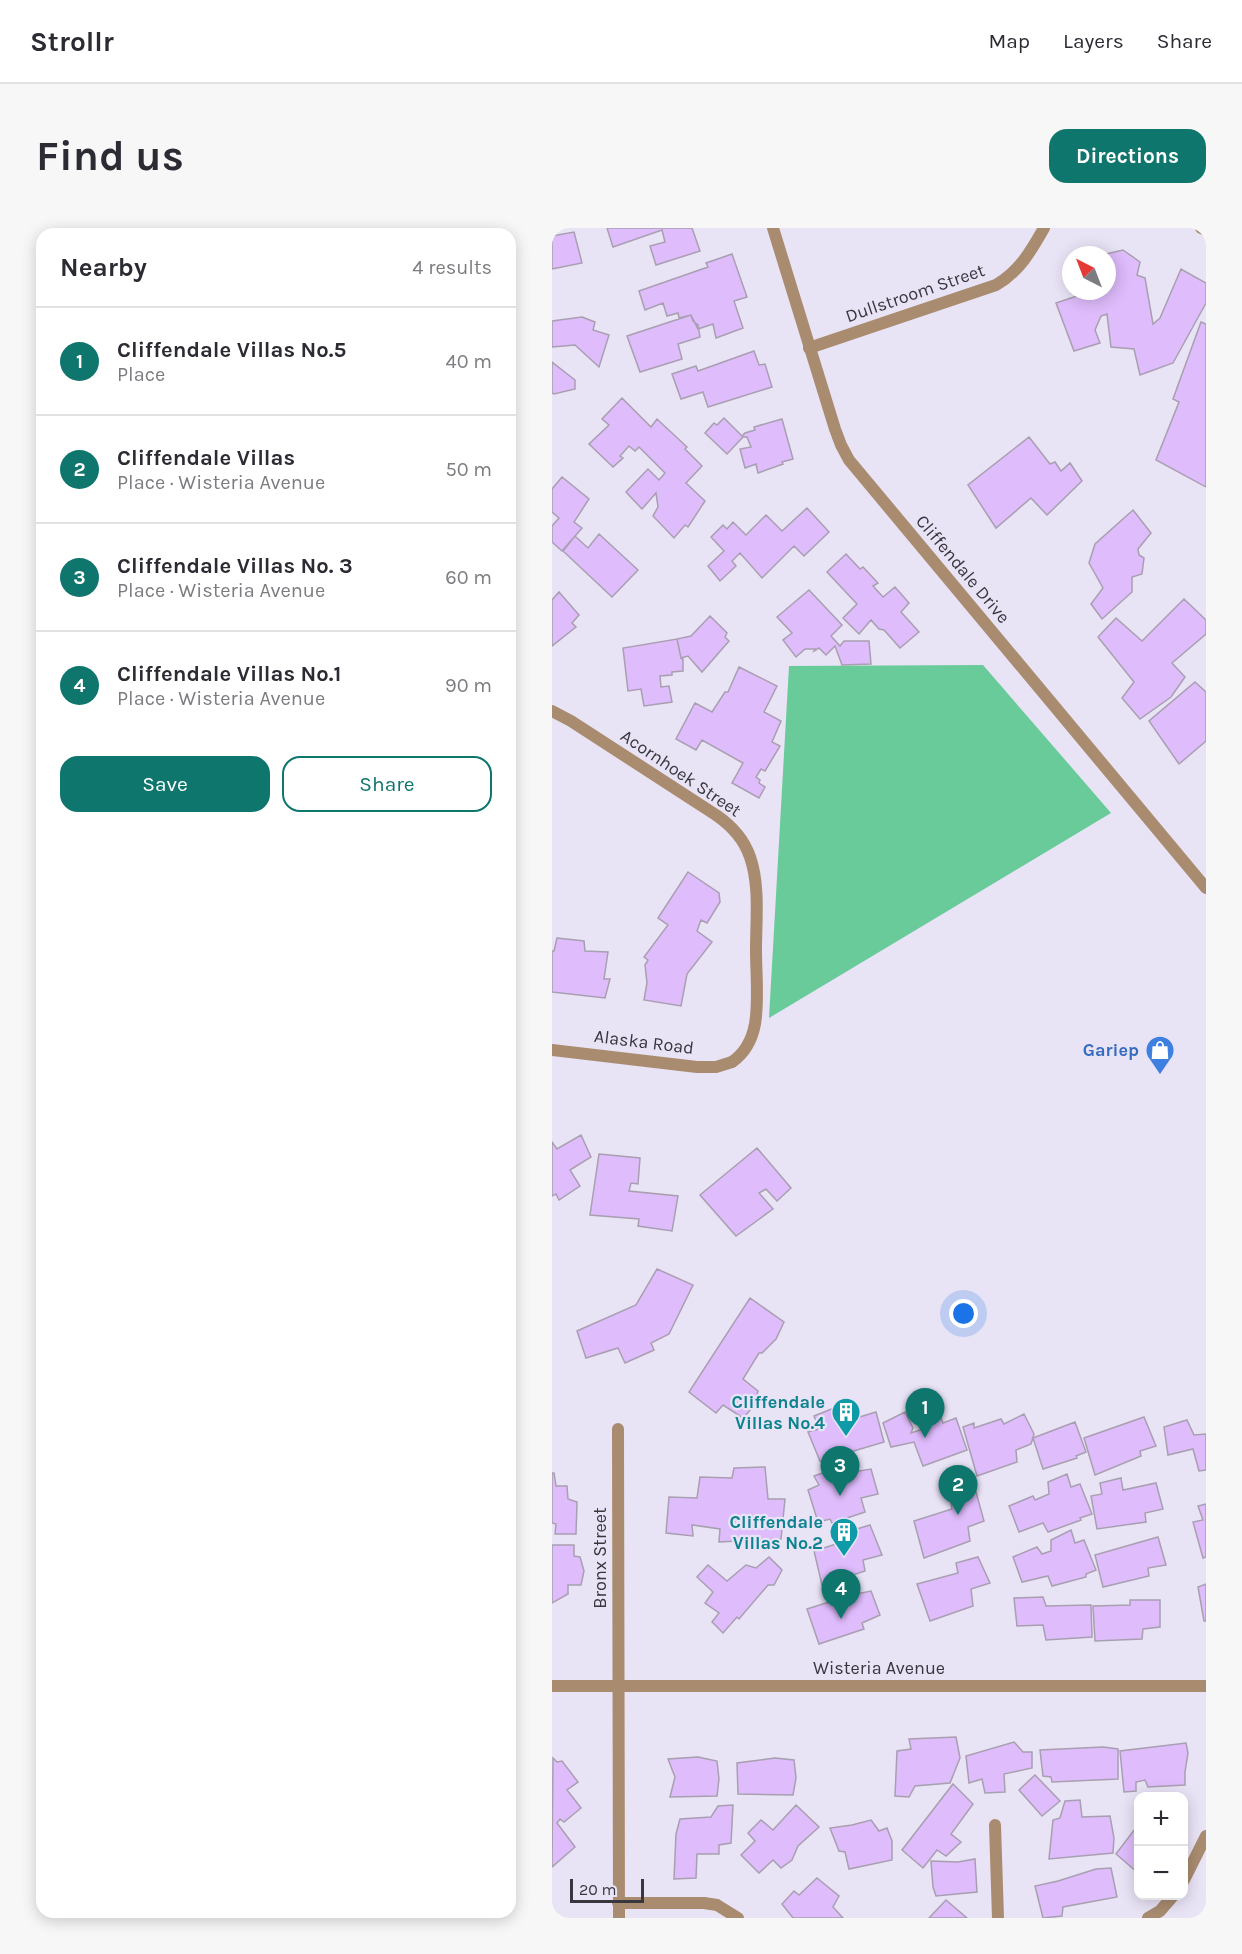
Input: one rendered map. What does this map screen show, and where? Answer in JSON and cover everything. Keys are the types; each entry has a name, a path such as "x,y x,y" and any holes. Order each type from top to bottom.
{"street":[{"name":"Cliffendale Drive","path":"773,228 809,348 841,445 849,460 1206,888"},
{"name":"Dullstroom Street","path":"809,348 996,285 1008,278 1020,266 1044,228"},
{"path":"1201,228 1206,230"},
{"name":"Acornhoek Street","path":"552,711 716,815 736,831 748,851 754,875 755,892 757,983 755,1023 751,1039 741,1056 732,1062"},
{"name":"Alaska Road","path":"552,1050 697,1067 717,1067 732,1062"},
{"name":"Bronx Street","path":"618,1429 619,1918"},
{"name":"Wisteria Avenue","path":"552,1686 1206,1686"},
{"path":"995,1825 998,1918"},
{"path":"1188,1872 1206,1836"},
{"path":"1148,1918 1160,1911 1170,1900"},
{"path":"618,1903 704,1903 717,1905 738,1918"}],"green space":[{"path":"983,665 1111,813 769,1018 789,666"}],"building":[{"path":"607,228 692,228 700,251 656,265 650,246 665,242 662,230 613,247"},
{"path":"574,232 582,263 552,269 552,236"},
{"path":"1123,250 1140,262 1137,275 1145,278 1153,324 1160,318 1181,269 1206,283 1206,303 1173,363 1140,375 1134,349 1111,347 1107,314 1101,316 1095,330 1100,343 1074,351 1056,303 1065,300 1116,300 1116,252"},
{"path":"732,254 747,297 734,301 743,328 716,338 713,324 698,329 691,315 679,318 678,313 667,316 663,303 645,310 639,291 708,267 706,263"},
{"path":"691,315 693,321 698,325 700,337 678,344 682,359 640,372 627,336"},
{"path":"582,317 595,322 593,330 609,335 599,367 575,345 552,347 552,321"},
{"path":"1201,322 1206,324 1206,487 1156,460 1179,402 1173,399"},
{"path":"754,351 759,365 765,364 772,387 708,407 703,392 681,399 672,374 696,366 698,371"},
{"path":"552,362 575,380 575,389 552,393"},
{"path":"622,398 651,427 657,419 687,447 685,449 702,466 686,483 705,501 688,527 685,525 674,538 653,516 658,507 656,493 642,509 626,492 648,469 659,480 665,473 639,447 635,451 629,446 620,456 623,458 613,467 589,444 609,425 602,419"},
{"path":"724,418 742,436 755,430 754,427 782,419 793,459 758,473 756,464 745,468 740,449 751,447 747,437 743,437 727,454 705,433 714,423 717,425"},
{"path":"1029,437 1050,464 1055,462 1061,471 1070,463 1082,481 1047,515 1031,498 996,528 968,485"},
{"path":"562,477 589,499 574,522 582,528 562,551 552,542 552,526 559,518 552,512 552,489"},
{"path":"807,508 829,532 804,556 794,546 762,578 740,553 732,561 736,566 720,581 708,566 724,551 711,537 723,525 727,529 733,522 746,535 766,515 782,531"},
{"path":"1133,510 1151,533 1138,549 1139,555 1144,558 1142,574 1132,577 1132,592 1102,619 1091,604 1103,588 1089,563 1095,544"},
{"path":"599,534 638,570 612,597 563,551 575,536 588,548"},
{"path":"846,554 878,583 873,586 883,597 895,587 909,603 901,612 919,632 900,648 884,630 879,629 871,620 859,634 843,618 857,604 827,572"},
{"path":"809,590 842,625 831,636 840,646 844,641 869,641 871,664 842,665 835,646 826,655 819,648 814,651 815,649 805,649 796,657 783,640 792,633 777,617"},
{"path":"559,592 579,615 572,623 576,627 552,646 552,600"},
{"path":"1184,599 1206,620 1206,634 1172,663 1185,677 1171,697 1140,719 1122,698 1134,682 1098,637 1116,618 1142,641"},
{"path":"710,616 727,633 725,637 729,641 702,672 688,656 681,658 677,639 691,636"},
{"path":"677,639 683,659 683,671 660,676 661,687 669,686 672,702 644,706 641,689 628,691 623,648"},
{"path":"739,667 777,686 764,712 781,721 772,742 780,746 765,771 761,769 756,777 765,787 759,798 732,783 743,763 702,740 696,750 676,739 695,703 712,712 725,692 728,692"},
{"path":"1195,682 1206,692 1206,741 1179,764 1149,721"},
{"path":"688,872 719,893 720,902 707,923 701,920 697,931 712,942 687,974 681,1006 644,1000 647,983 645,965 648,960 644,957 668,925 658,918"},
{"path":"557,938 584,941 585,951 608,952 604,979 610,979 605,998 552,992 552,951 554,951"},
{"path":"581,1135 591,1157 570,1170 580,1186 559,1200 556,1194 552,1196 552,1142 557,1149"},
{"path":"757,1148 791,1188 777,1201 766,1189 759,1193 773,1209 736,1236 700,1195"},
{"path":"599,1154 640,1158 638,1184 631,1183 629,1191 678,1196 672,1231 638,1226 639,1219 590,1215"},
{"path":"657,1269 693,1285 669,1334 651,1343 654,1350 625,1363 618,1348 586,1358 577,1331 636,1305"},
{"path":"750,1298 784,1322 776,1339 762,1353 759,1353 743,1379 758,1391 754,1406 743,1418 723,1405 716,1413 689,1392"},
{"name":"Cliffendale Villas No.4","path":"834,1408 840,1423 876,1412 884,1442 820,1461 808,1432 819,1429 814,1416"},
{"path":"938,1411 943,1423 956,1418 967,1450 923,1466 914,1442 891,1447 883,1423 905,1412 913,1428 911,1433 926,1428 923,1416"},
{"path":"1024,1414 1034,1434 1031,1444 1016,1450 1017,1462 977,1476 963,1427 974,1423 974,1428 1001,1419 1004,1424"},
{"path":"1144,1417 1156,1446 1140,1451 1141,1456 1095,1475 1084,1438"},
{"path":"1187,1420 1194,1435 1206,1434 1206,1470 1199,1471 1193,1449 1168,1455 1164,1427"},
{"path":"1075,1422 1086,1452 1076,1456 1077,1458 1043,1469 1033,1438"},
{"path":"765,1467 768,1499 785,1499 781,1539 719,1542 720,1529 692,1525 693,1536 666,1533 669,1497 697,1498 700,1477 732,1478 734,1468"},
{"path":"834,1469 841,1474 871,1469 878,1494 861,1498 865,1512 832,1523 830,1519 818,1522 808,1490 819,1485 814,1476"},
{"path":"552,1473 554,1473 556,1486 567,1486 568,1499 577,1502 576,1534 555,1534 556,1524 552,1523"},
{"path":"1067,1474 1071,1487 1080,1484 1092,1514 1048,1532 1043,1523 1019,1532 1009,1506 1033,1496 1035,1500 1049,1494 1048,1482"},
{"path":"1121,1478 1123,1490 1156,1483 1163,1509 1145,1513 1146,1522 1097,1529 1091,1496 1102,1494 1100,1483"},
{"path":"973,1481 984,1521 968,1527 970,1541 924,1558 914,1521 952,1509 948,1487"},
{"path":"1206,1504 1206,1557 1203,1558 1193,1522 1203,1520 1198,1506"},
{"name":"Cliffendale Villas No.2","path":"870,1525 882,1555 863,1560 865,1571 822,1585 814,1551 849,1540 847,1532"},
{"path":"1071,1530 1075,1543 1084,1540 1096,1570 1086,1574 1086,1577 1052,1586 1048,1576 1022,1582 1013,1557 1037,1547 1042,1554 1051,1551 1051,1540"},
{"path":"1158,1537 1166,1565 1148,1568 1149,1576 1103,1587 1095,1555"},
{"path":"552,1545 574,1545 574,1556 580,1557 584,1571 581,1585 568,1585 568,1594 552,1603"},
{"path":"769,1557 782,1570 774,1585 768,1585 739,1619 737,1617 723,1633 712,1622 719,1613 705,1603 713,1592 697,1577 708,1565 727,1581 746,1565 756,1568"},
{"path":"978,1557 990,1583 971,1589 973,1606 930,1621 917,1584 958,1573 956,1563"},
{"path":"1206,1584 1206,1621 1204,1621 1198,1587"},
{"path":"871,1591 880,1615 862,1623 864,1629 819,1644 807,1609"},
{"path":"1043,1597 1046,1606 1091,1605 1092,1637 1046,1640 1043,1625 1017,1626 1014,1598"},
{"path":"1130,1600 1160,1600 1160,1627 1143,1629 1142,1639 1095,1641 1093,1606 1130,1605"},
{"path":"956,1737 960,1758 950,1783 915,1786 909,1797 895,1796 897,1751 911,1749 909,1739"},
{"path":"1014,1742 1023,1752 1032,1752 1032,1768 1004,1774 1005,1792 985,1793 982,1779 969,1783 966,1756"},
{"path":"1186,1743 1188,1753 1185,1785 1148,1787 1145,1780 1136,1782 1136,1791 1124,1792 1120,1751"},
{"path":"1103,1747 1118,1749 1118,1779 1052,1782 1051,1777 1043,1776 1040,1750"},
{"path":"698,1757 717,1761 719,1779 717,1796 670,1797 675,1777 668,1759"},
{"path":"553,1758 557,1762 562,1761 578,1782 567,1790 581,1808 564,1822 560,1819 557,1823 575,1847 552,1867"},
{"path":"775,1758 794,1760 796,1778 793,1795 738,1794 737,1763"},
{"path":"1035,1775 1060,1801 1042,1816 1019,1790"},
{"path":"953,1784 973,1804 951,1834 961,1842 946,1856 937,1850 923,1868 902,1850"},
{"path":"1080,1800 1082,1817 1110,1816 1114,1838 1113,1853 1049,1859 1053,1820 1060,1818 1065,1801"},
{"path":"733,1805 731,1843 719,1845 719,1854 697,1854 696,1878 674,1879 676,1834 680,1819 711,1817 718,1806"},
{"path":"796,1805 819,1827 798,1846 792,1860 781,1868 773,1860 759,1873 741,1855 755,1841 748,1833 761,1820 773,1830"},
{"path":"871,1820 879,1831 887,1828 892,1841 892,1860 849,1869 845,1852 839,1851 830,1828"},
{"path":"1134,1830 1134,1869 1116,1854"},
{"path":"975,1859 977,1892 936,1896 931,1861 958,1862"},
{"path":"1111,1868 1117,1897 1063,1907 1062,1916 1043,1918 1035,1886 1096,1869"},
{"path":"817,1878 839,1896 833,1907 843,1918 793,1918 782,1904 794,1891 799,1895"},
{"path":"946,1900 967,1918 929,1918"}],"place":[{"name":"Gariep","path":"1160,1076"},
{"name":"Cliffendale Villas No.4","path":"846,1438"},
{"name":"Cliffendale Villas No.5","path":"925,1438"},
{"name":"Cliffendale Villas No. 3","path":"840,1496"},
{"name":"Cliffendale Villas","path":"958,1515"},
{"name":"Cliffendale Villas No.2","path":"844,1558"},
{"name":"Cliffendale Villas No.1","path":"841,1619"}]}
